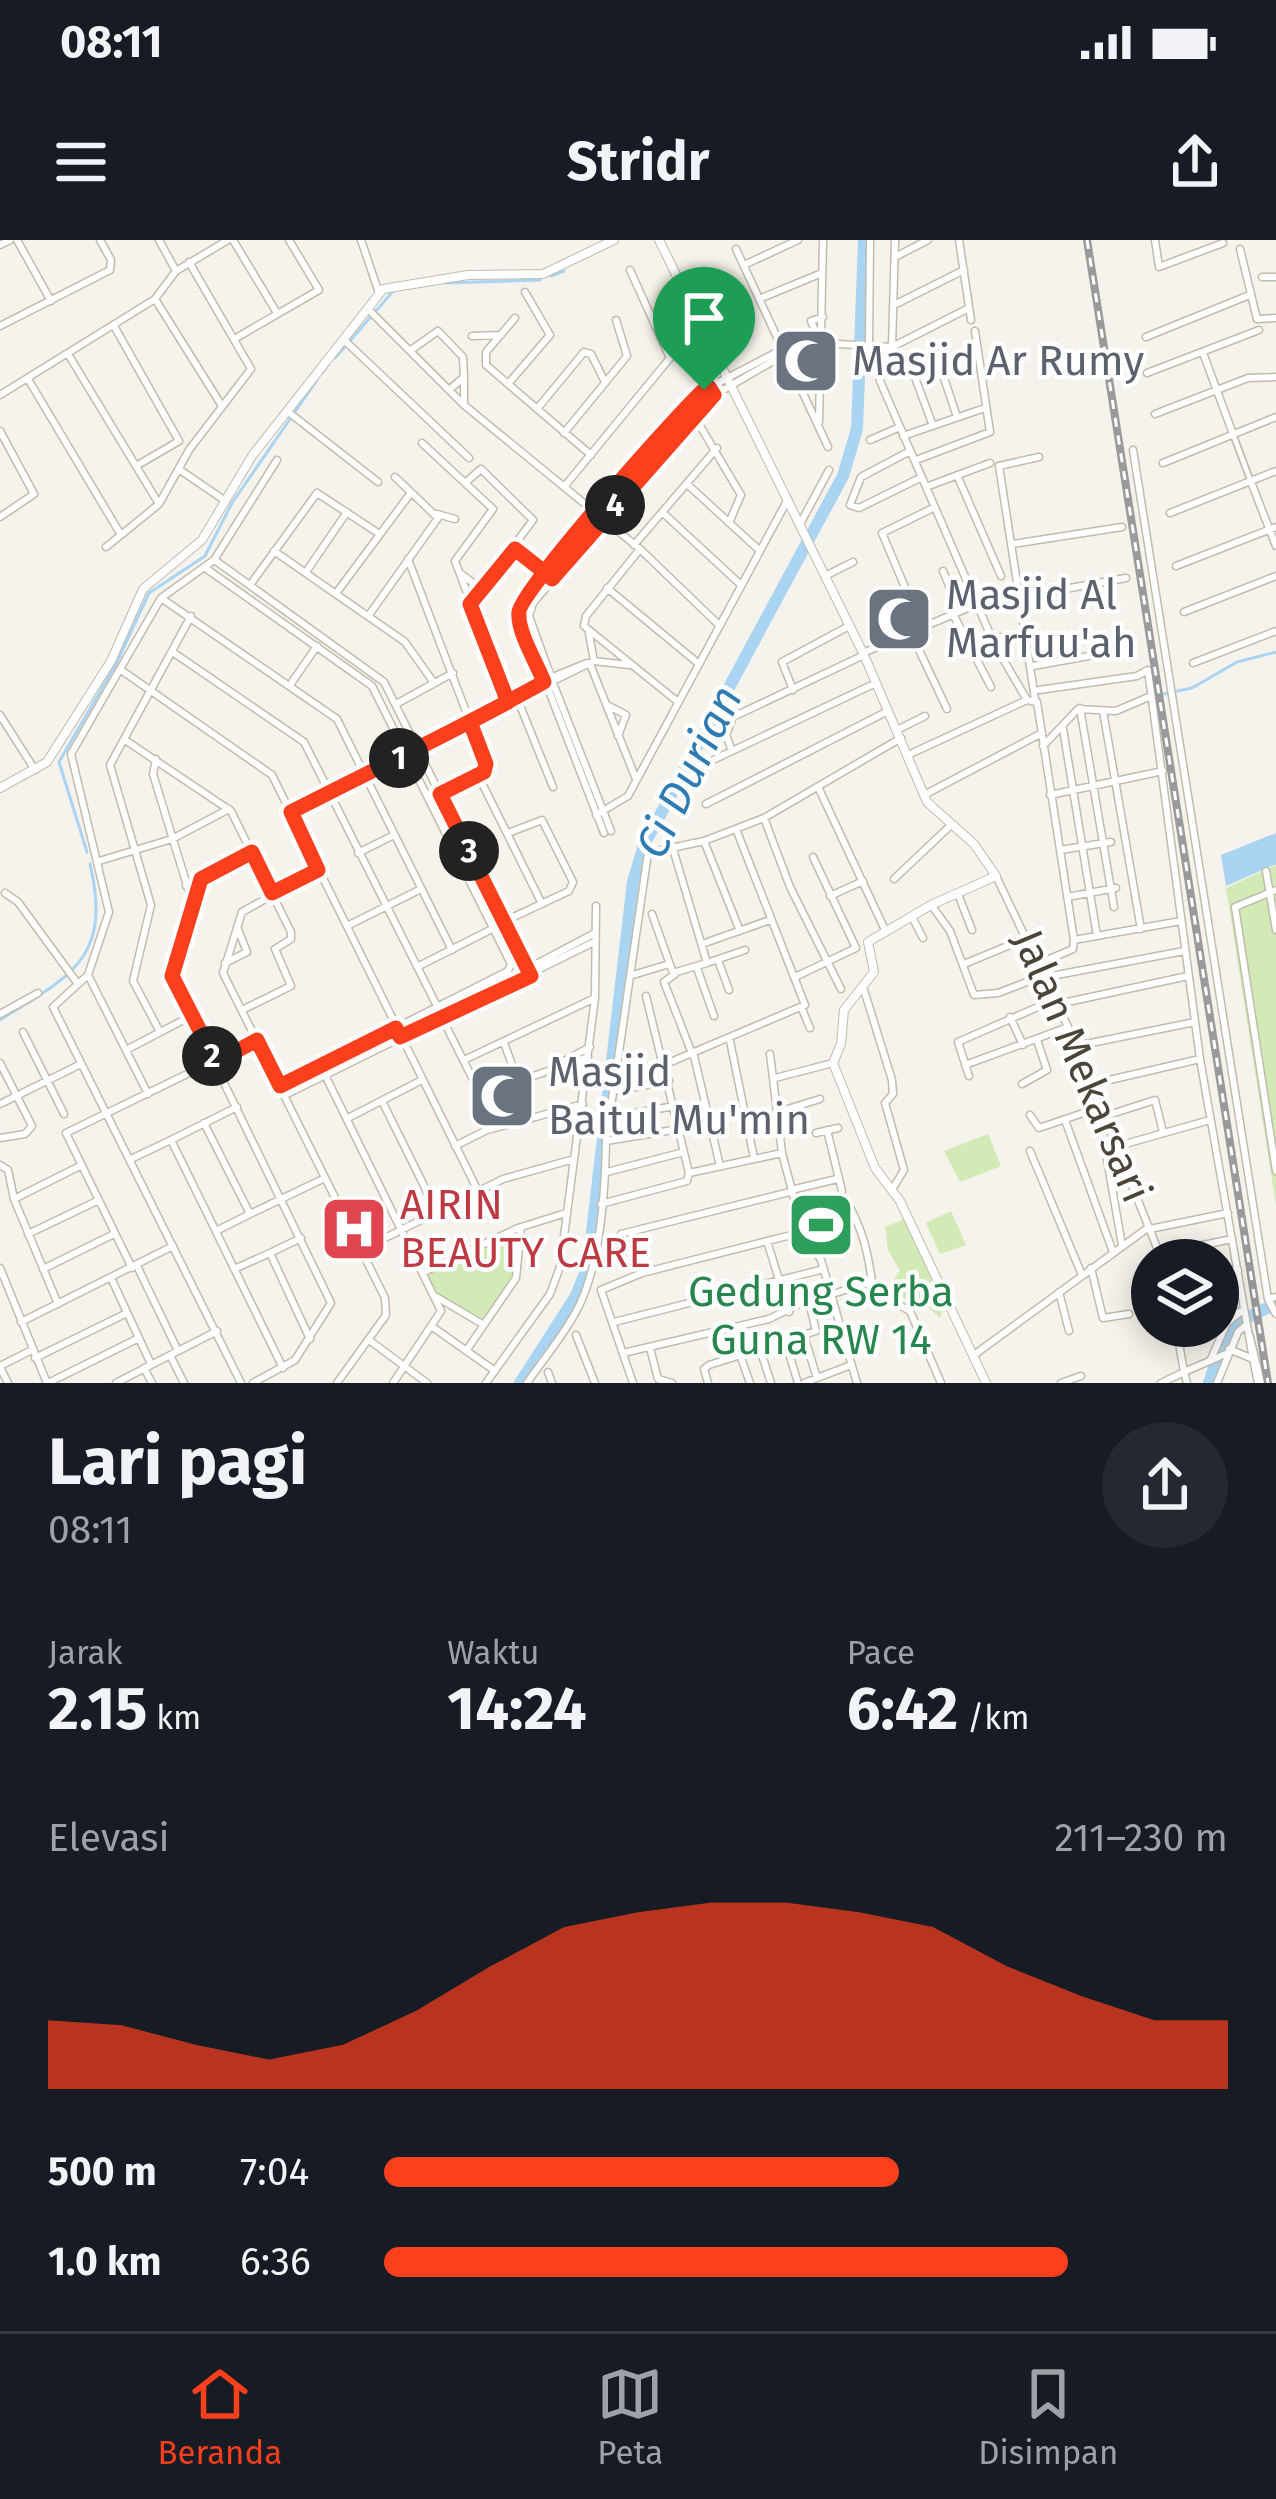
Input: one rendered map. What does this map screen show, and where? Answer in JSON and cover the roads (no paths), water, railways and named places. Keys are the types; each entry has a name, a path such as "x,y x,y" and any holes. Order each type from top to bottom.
{"street":[{"path":"0,245 14,240 52,302"},
{"path":"0,326 111,268 100,240"},
{"path":"159,240 176,271"},
{"path":"0,395 155,299 176,271 231,240 277,313"},
{"path":"289,240 325,299"},
{"path":"0,786 35,770 56,750 111,662 143,589 202,540 224,500 373,313 380,292 361,240"},
{"path":"380,292 394,284 543,274 614,240"},
{"path":"659,240 864,654 924,795 950,826 974,844 996,876 794,976"},
{"path":"744,266 798,240"},
{"path":"819,424 823,240"},
{"path":"868,346 870,240"},
{"path":"896,240 889,347 877,367 993,641 1004,636"},
{"path":"895,257 928,240"},
{"path":"958,240 971,320"},
{"path":"1155,240 1160,267 1212,243 1222,243"},
{"path":"736,249 828,447"},
{"path":"1240,249 1248,267 1247,296 1257,319 1276,318"},
{"path":"106,548 159,504 189,450 250,372 236,338 189,262"},
{"path":"565,487 670,358 630,270"},
{"path":"894,305 964,270"},
{"path":"759,299 822,272"},
{"path":"1262,278 1276,277"},
{"path":"236,338 319,290"},
{"path":"508,384 550,335 525,292"},
{"path":"1146,337 1247,296"},
{"path":"155,299 222,406"},
{"path":"607,832 518,614 594,514 711,391 792,350 821,343 889,347 969,308"},
{"path":"373,313 464,405 637,547 719,625"},
{"path":"515,318 485,355 486,364 591,455"},
{"path":"564,433 628,352 616,320"},
{"path":"114,326 179,441 189,450"},
{"path":"1147,373 1259,330"},
{"path":"411,350 438,331 463,357 464,405"},
{"path":"915,461 988,435 975,331"},
{"path":"472,337 501,334"},
{"path":"346,342 469,458"},
{"path":"935,351 957,417"},
{"path":"1202,352 1276,546"},
{"path":"537,409 583,353 590,354 605,382"},
{"path":"68,354 159,504"},
{"path":"910,364 933,426"},
{"path":"448,390 464,377"},
{"path":"1155,415 1248,378 1276,377"},
{"path":"28,379 121,535"},
{"path":"549,576 602,521 711,391"},
{"path":"870,440 933,426 986,407"},
{"path":"290,414 378,482"},
{"path":"693,414 717,448 742,501 729,523"},
{"path":"1163,463 1276,417"},
{"path":"0,431 34,494 0,517"},
{"path":"136,466 179,441"},
{"path":"422,443 494,514 457,559 458,571 553,787"},
{"path":"636,779 592,662 586,616 662,512 717,448"},
{"path":"1133,450 1275,1313"},
{"path":"910,451 861,477 850,505 859,508 922,477"},
{"path":"1039,458 999,464 1074,940 1073,949 1040,963"},
{"path":"241,1383 53,1006 88,975 110,912 69,760 161,598 214,560 277,460"},
{"path":"926,487 990,463"},
{"path":"465,482 481,469 533,524 470,604"},
{"path":"180,470 224,500"},
{"path":"803,529 829,470"},
{"path":"1171,513 1276,471"},
{"path":"957,475 1000,576"},
{"path":"395,477 437,514 454,520"},
{"path":"687,484 759,550"},
{"path":"250,585 314,495 320,493 378,533"},
{"path":"336,593 410,494"},
{"path":"600,814 624,801 788,499"},
{"path":"921,626 881,533 931,509"},
{"path":"306,572 347,512"},
{"path":"662,512 740,584"},
{"path":"369,615 437,514"},
{"path":"1012,544 1122,527"},
{"path":"1176,566 1273,529"},
{"path":"515,549 549,576"},
{"path":"274,551 405,643 434,682"},
{"path":"408,559 486,764 478,775 440,794"},
{"path":"214,560 377,674 396,704 412,751 510,970 285,1095"},
{"path":"825,576 853,562"},
{"path":"204,567 372,686 440,794 530,972"},
{"path":"458,571 481,589"},
{"path":"943,571 991,687"},
{"path":"1184,612 1276,576"},
{"path":"1020,597 1126,578"},
{"path":"607,588 699,664"},
{"path":"161,598 337,719 452,950"},
{"path":"732,752 726,735 733,717 910,631 977,604"},
{"path":"160,1032 133,976 151,905 110,765 154,693 191,616"},
{"path":"793,690 782,662 849,626"},
{"path":"588,631 678,702"},
{"path":"910,631 946,710"},
{"path":"1192,663 1276,631"},
{"path":"290,685 317,646"},
{"path":"1033,666 1122,650"},
{"path":"174,653 304,742 438,1008"},
{"path":"1000,654 1034,696"},
{"path":"291,812 592,662 632,666"},
{"path":"908,755 1034,696 1137,676 1146,669 1181,922 1180,952 1228,1213 1232,1238 1228,1239"},
{"path":"121,670 268,771 478,1191"},
{"path":"396,704 453,673"},
{"path":"715,759 876,683"},
{"path":"1080,708 1103,711 1151,696"},
{"path":"607,705 626,715 618,736"},
{"path":"1043,746 1080,708"},
{"path":"1080,708 1108,842 1114,907"},
{"path":"706,804 888,711"},
{"path":"1103,711 1141,929"},
{"path":"0,715 35,770"},
{"path":"527,1383 572,1319 586,1287 607,1172 606,1142 648,853 704,841 764,818 819,789 925,716"},
{"path":"1063,729 1097,936"},
{"path":"924,795 1042,733"},
{"path":"125,740 229,808 291,932 291,939 275,949 291,984 242,1010"},
{"path":"156,759 153,774 194,906"},
{"path":"1050,795 1162,771"},
{"path":"478,775 542,904"},
{"path":"819,789 886,932"},
{"path":"99,861 172,839 229,808"},
{"path":"505,921 573,886 542,820 535,818 508,833"},
{"path":"764,818 790,887 841,989"},
{"path":"895,879 950,826"},
{"path":"666,1064 730,1041 806,1005 736,829"},
{"path":"358,854 394,835"},
{"path":"704,841 740,931"},
{"path":"1060,850 1108,842"},
{"path":"673,848 707,963"},
{"path":"187,886 252,852"},
{"path":"813,856 856,948"},
{"path":"318,870 247,908 235,924 224,963 242,1010 387,1307 338,1383"},
{"path":"1266,871 1276,930"},
{"name":"Jalan Mekarsari","path":"996,876 1046,976 1154,1239"},
{"path":"201,879 172,976 284,1198 331,1303 310,1339 283,1368 253,1383"},
{"path":"830,896 863,881"},
{"path":"1067,897 1114,888"},
{"path":"347,926 420,889"},
{"path":"1273,891 1235,907 1276,1171"},
{"path":"5,893 18,902 76,981"},
{"path":"958,894 972,930"},
{"path":"932,904 975,995 998,993 1046,976 1180,952"},
{"path":"487,1383 550,1294 560,1267 595,998 596,906"},
{"path":"652,914 675,974"},
{"path":"912,917 923,938"},
{"path":"702,944 770,920"},
{"path":"1074,940 1181,922"},
{"path":"224,963 247,952 235,924"},
{"path":"417,968 494,928"},
{"path":"280,1086 442,1018 594,938"},
{"path":"964,964 1029,938"},
{"path":"868,943 874,972 844,1010 841,1044 833,1063 875,1168 893,1188 986,1383"},
{"path":"720,1166 694,1056 664,982 745,950"},
{"path":"718,960 729,990"},
{"path":"633,975 669,964"},
{"path":"697,968 714,1016"},
{"path":"88,975 148,1094"},
{"path":"969,1076 958,1042 1010,1017 1057,1002 1184,977"},
{"path":"863,990 893,1084 885,1103 904,1170 893,1188"},
{"path":"0,1014 38,993"},
{"path":"601,1204 687,1181 689,1173 646,996"},
{"path":"464,1060 595,998"},
{"path":"802,1009 810,1028"},
{"path":"126,1050 191,1016"},
{"path":"1010,1017 1023,1045"},
{"path":"442,1018 497,1127"},
{"path":"1076,1046 1195,1022"},
{"path":"965,1065 1068,1027"},
{"path":"23,1033 64,1114"},
{"path":"184,1383 134,1267 66,1132 257,1040"},
{"path":"1022,1084 1047,1070 1037,1040"},
{"path":"730,1041 754,1158"},
{"path":"504,1042 532,1118"},
{"path":"519,1081 590,1047"},
{"path":"770,1054 791,1191 803,1232 824,1269 857,1383"},
{"path":"558,1064 588,1058"},
{"path":"1092,1084 1200,1059"},
{"path":"775,1078 833,1063"},
{"path":"0,1104 82,1065"},
{"path":"0,1138 31,1130 1,1068"},
{"path":"326,1075 435,1296 437,1324 393,1383"},
{"path":"348,1118 422,1080"},
{"path":"613,1091 670,1081"},
{"path":"782,1111 820,1099"},
{"path":"1030,1115 1039,1128 1155,1100 1163,1132"},
{"path":"382,1101 436,1211"},
{"path":"455,1146 497,1127 583,1104"},
{"path":"610,1117 675,1106"},
{"path":"130,1160 237,1107"},
{"path":"1065,1120 1113,1252"},
{"path":"1118,1146 1210,1120"},
{"path":"204,1123 250,1214"},
{"path":"816,1132 838,1128"},
{"path":"606,1142 679,1129"},
{"path":"827,1130 842,1191"},
{"path":"170,1140 283,1368"},
{"path":"1030,1151 1082,1275"},
{"path":"607,1172 684,1152"},
{"path":"689,1173 782,1153"},
{"path":"361,1250 522,1172 574,1159"},
{"path":"1107,1159 1122,1245"},
{"path":"14,1199 80,1166"},
{"path":"4,1167 58,1304"},
{"path":"216,1231 325,1178"},
{"path":"607,1258 622,1255 621,1234 837,1178"},
{"path":"28,1234 97,1201"},
{"path":"623,1353 789,1312 873,1280 864,1255 866,1239 848,1202"},
{"path":"974,1355 1150,1228 1228,1213"},
{"path":"424,1272 521,1226 566,1214"},
{"path":"466,1351 516,1278 521,1226"},
{"path":"586,1287 601,1291 642,1273 803,1232"},
{"path":"43,1269 115,1234"},
{"path":"235,1269 301,1238"},
{"path":"767,1241 789,1312"},
{"path":"21,1322 173,1246"},
{"path":"270,1252 310,1339"},
{"path":"0,1268 47,1383 139,1338"},
{"path":"1091,1268 1102,1318 1129,1314"},
{"path":"614,1322 824,1269"},
{"path":"1239,1278 1260,1383"},
{"path":"111,1279 139,1338 152,1383"},
{"path":"601,1291 633,1383"},
{"path":"1059,1292 1069,1331"},
{"path":"435,1296 484,1325"},
{"path":"888,1299 910,1311 941,1383"},
{"path":"708,1383 705,1367 816,1330 809,1301"},
{"path":"8,1383 0,1366 127,1313"},
{"path":"1239,1315 1244,1316"},
{"path":"1217,1383 1244,1316"},
{"path":"1211,1360 1227,1323 1244,1316"},
{"path":"437,1324 495,1371"},
{"path":"118,1382 217,1331"},
{"path":"576,1335 595,1383"},
{"path":"1250,1335 1260,1383"},
{"path":"804,1336 817,1378"},
{"path":"369,1340 428,1383"},
{"path":"785,1340 801,1383 851,1365"},
{"path":"650,1346 658,1379 669,1381"},
{"path":"1180,1347 1187,1383"},
{"path":"760,1349 771,1383"},
{"path":"1162,1383 1226,1352 1253,1359"},
{"path":"740,1355 750,1383"},
{"path":"548,1372 552,1383"},
{"path":"1061,1383 1081,1376"}],"water":[{"path":"1276,833 1276,864 1226,886 1221,855"}],"waterway":[{"name":"Ci Durian","path":"520,1383 576,1296 588,1266 633,882 644,845 843,476 857,429 864,240"},
{"path":"551,276 564,271"},
{"path":"446,283 540,280"},
{"path":"335,358 395,289"},
{"path":"323,372 328,365"},
{"path":"87,852 59,762 116,664 149,593 205,556 232,503 317,380"},
{"path":"1154,696 1192,688 1237,662 1276,652"},
{"path":"0,1020 66,976 90,943 95,922 90,864"},
{"path":"1209,1383 1230,1333 1248,1317 1276,1305"}],"railway":[{"path":"1087,240 1268,1383"}],"place":[{"name":"Masjid Ar Rumy","path":"806,361"},
{"name":"Masjid Al Marfuu'ah","path":"899,619"},
{"name":"Masjid Baitul Mu'min","path":"502,1096"},
{"name":"Gedung Serba Guna RW 14","path":"821,1225"},
{"name":"AIRIN BEAUTY CARE","path":"354,1229"}]}
